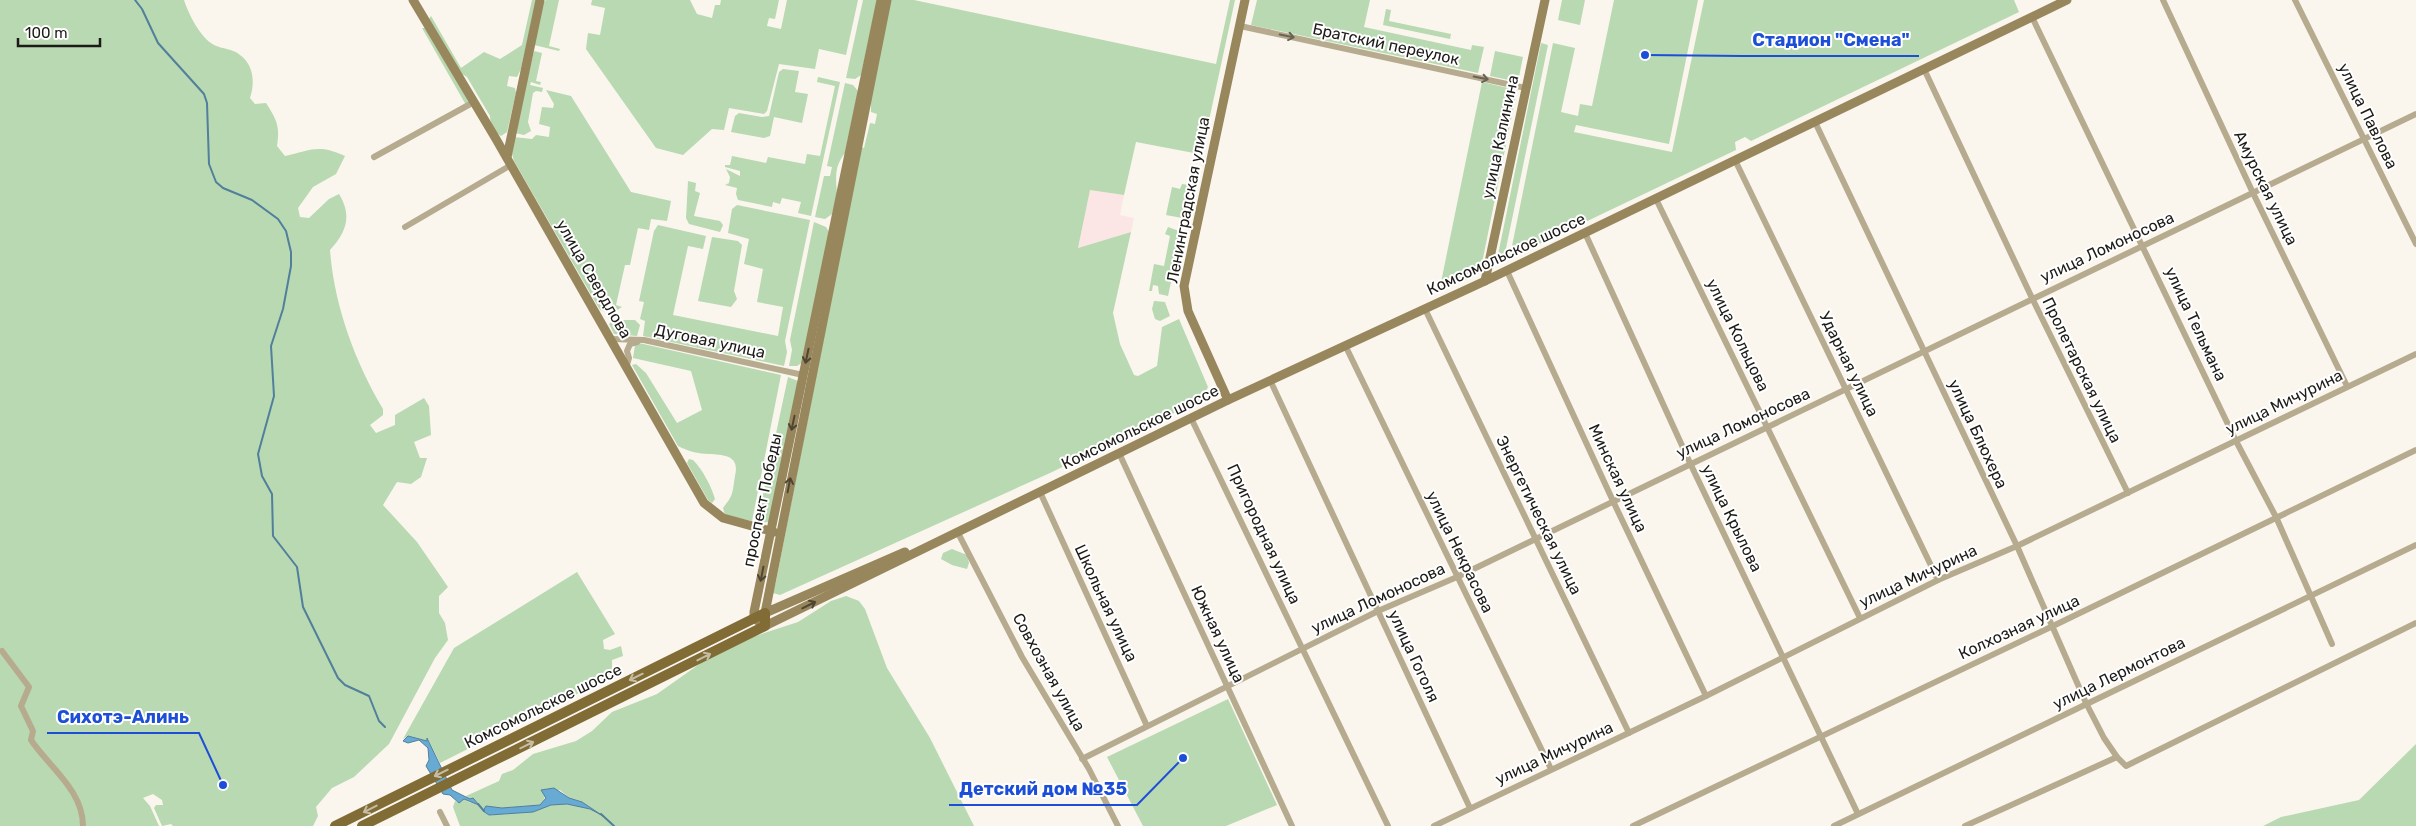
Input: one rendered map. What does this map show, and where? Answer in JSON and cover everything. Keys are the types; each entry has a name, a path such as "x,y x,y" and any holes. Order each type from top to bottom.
{"main road":[{"name":"улица Свердлова","path":"413,0 509,161 704,503 723,518 775,532"},
{"path":"509,161 511,136 540,0"},
{"name":"проспект Победы","path":"867,84 880,0"},
{"name":"проспект Победы","path":"754,618 775,532 867,84 887,0"},
{"name":"Ленинградская улица","path":"1228,400 1188,311 1184,286 1245,0"},
{"name":"улица Калинина","path":"1485,281 1545,0"},
{"name":"Комсомольское шоссе","path":"335,826 765,612 864,573 1040,492 1270,380 1506,271 2066,0"},
{"path":"496,139 504,140 511,136"},
{"name":"проспект Победы","path":"765,612 775,532"},
{"name":"Комсомольское шоссе","path":"362,826 765,626 864,573"},
{"path":"765,612 765,626"},
{"path":"754,618 765,626"}],"street":[{"name":"Амурская улица","path":"2163,0 2253,193 2347,386"},
{"name":"улица Павлова","path":"2295,0 2416,244"},
{"name":"улица Тельмана","path":"2032,17 2236,441 2276,517 2332,644"},
{"name":"Братский переулок","path":"1240,26 1526,88"},
{"name":"Пролетарская улица","path":"1924,69 2032,298 2128,493"},
{"path":"374,157 474,102"},
{"name":"улица Ломоносова","path":"1082,759 1378,611 1457,577 1766,426 1846,390 2032,298 2416,114"},
{"name":"улица Блюхера","path":"1815,122 2017,546 2086,703 2104,738 2117,757"},
{"name":"Ударная улица","path":"1736,160 1938,580"},
{"path":"405,227 509,161"},
{"name":"улица Кольцова","path":"1656,199 1860,618"},
{"name":"улица Крылова","path":"1585,233 1690,463 1822,735 1858,814"},
{"name":"Минская улица","path":"1506,271 1612,501 1706,696"},
{"name":"Энергетическая улица","path":"1426,308 1534,539 1629,733"},
{"name":"Дуговая улица","path":"611,339 644,340 807,376"},
{"path":"627,366 629,358 627,351 630,344 644,340"},
{"name":"улица Некрасова","path":"1345,346 1550,769"},
{"name":"улица Мичурина","path":"1434,826 1706,696 1938,580 2017,546 2416,354"},
{"name":"улица Гоголя","path":"1270,380 1470,808"},
{"name":"Пригородная улица","path":"1191,418 1388,826"},
{"name":"Колхозная улица","path":"1633,826 2053,626 2416,450"},
{"name":"Южная улица","path":"1119,453 1292,826"},
{"name":"Школьная улица","path":"1040,492 1147,726"},
{"name":"Совхозная улица","path":"957,531 1022,657 1082,759 1118,826"},
{"name":"улица Лермонтова","path":"1834,826 2416,545"},
{"path":"1965,826 2117,757 2126,766 2416,623"},
{"path":"2,651 29,687 21,706 33,730 31,740 51,763 81,806 83,826"},
{"path":"440,812 447,826"}],"shaded area":[{"path":"1090,189 1124,195 1120,215 1134,218 1131,232 1078,248"}],"green space":[{"path":"0,0 184,0 192,19 204,37 214,45 231,50 245,59 251,69 253,80 250,98 255,104 266,103 270,109 278,128 277,146 285,156 321,149 345,156 336,174 313,187 298,208 300,217 309,218 329,199 339,194 343,202 346,223 340,237 330,250 332,271 341,312 355,353 383,409 383,415 370,425 376,433 395,425 395,415 424,398 429,406 431,435 414,442 420,458 427,458 421,477 411,484 397,482 383,505 417,542 448,587 439,596 439,613 445,623 448,640 435,658 389,744 354,777 332,788 316,807 318,816 313,826 173,826 171,824 162,826 154,808 156,805 163,805 162,800 153,794 143,798 150,806 159,826 0,826"},
{"path":"532,0 536,0 521,69 517,77 509,76 507,86 515,88 516,93 507,132 501,136 494,130 490,116 429,19 431,16 461,68 484,52 500,59 522,45"},
{"path":"546,0 559,0 549,46 560,49 559,51 534,45 542,4"},
{"path":"592,0 690,0 697,14 712,18 715,5 720,5 721,0 779,0 775,19 769,18 767,26 781,29 787,0 858,0 846,55 819,49 815,69 779,64 767,111 764,114 729,108 724,130 712,129 683,155 656,148 586,49 588,33 600,35 605,8 591,5"},
{"path":"863,0 877,0 861,75 855,79 846,78"},
{"path":"891,0 914,0 1216,64 1230,0 1235,0 1205,139 1194,153 1136,142 1124,195 1090,190 1078,248 1131,232 1113,313 1120,344 1134,375 1138,376 1157,366 1162,327 1179,319 1208,387 1201,400 1050,473 780,595 773,593 861,147 864,148 870,123 875,124 877,114 871,112 871,93"},
{"path":"1257,0 1370,0 1364,27 1471,50 1472,45 1484,47 1478,73 1251,25"},
{"path":"1562,0 1585,0 1580,25 1558,20"},
{"path":"1614,0 1698,0 1669,144 1576,125 1574,132 1672,152 1704,0 2014,0 2019,12 1751,141 1745,137 1735,142 1736,150 1514,256 1511,251 1553,43 1575,48 1561,112 1578,116 1580,104 1592,106"},
{"path":"1386,9 1391,10 1389,21 1451,34 1450,39 1383,25"},
{"path":"422,28 426,28 469,101 466,105"},
{"path":"1541,43 1548,45 1504,258 1497,260"},
{"path":"534,51 542,53 536,81 541,82 540,85 531,82 530,85 543,88 542,92 536,91 533,93 528,122 531,131 524,135 515,133"},
{"path":"1495,51 1523,57 1518,82 1490,76"},
{"path":"783,69 799,71 795,92 808,94 802,123 774,117 770,136 764,138 731,132 735,116 739,113 762,117 769,116 779,72"},
{"path":"818,77 840,82 811,216 798,213 801,202 782,198 780,204 773,202 772,207 738,200 737,188 725,185 729,183 730,177 726,169 740,176 740,171 725,167 725,165 730,165 732,156 766,163 768,157 805,164 807,154 820,156 835,86 817,82"},
{"path":"1482,82 1517,90 1480,273 1439,292"},
{"path":"845,83 853,85 858,91 845,153 837,168 836,201 832,214 825,219 815,217 824,176 830,176 832,167 827,166"},
{"path":"546,90 571,96 631,192 671,201 667,221 651,219 649,230 638,228 630,265 625,265 616,305 622,307 611,314 600,310 514,161 512,154 514,137 532,139 536,135 549,137 550,127 539,124 542,107 553,108 554,104"},
{"path":"688,181 696,183 695,191 700,193 694,216 720,221 723,225 720,232 689,224 686,218"},
{"path":"1182,184 1189,185 1182,218 1166,215 1172,187 1180,189"},
{"path":"737,205 810,220 785,341 787,352 784,366 643,336 645,321 640,319 644,302 639,301 654,231 658,225 706,236 703,249 688,246 673,315 778,336 783,307 757,302 763,269 744,264 749,239 728,233 732,209"},
{"path":"814,222 826,227 829,232 803,362 797,366 789,366 792,350 790,340"},
{"path":"1168,227 1179,231 1181,236 1168,296 1159,294 1158,286 1153,285 1152,291 1149,291 1154,264 1164,266 1170,236 1165,234"},
{"path":"712,237 738,241 742,245 734,291 737,299 731,307 698,301"},
{"path":"1154,301 1165,302 1170,316 1160,321 1155,319 1152,309"},
{"path":"613,320 635,320 640,325 637,336 614,334 609,324"},
{"path":"639,343 781,375 752,521 725,515 723,508 732,494 735,476 736,469 733,460 720,455 697,453 678,446 632,365 636,364 646,373 677,423 702,410 691,371 633,358 635,345"},
{"path":"788,377 798,381 769,522 757,523"},
{"path":"689,459 697,464 706,478 715,499 712,503 708,500 687,463"},
{"path":"952,549 967,555 969,563 967,569 952,565 941,559 943,553"},
{"path":"577,572 615,634 603,640 604,649 610,650 621,646 623,656 612,660 612,674 594,682 589,688 440,763 428,739 427,741 408,736 403,739 454,648"},
{"path":"846,596 859,601 865,609 887,668 930,738 974,826 460,826 453,807 455,801 459,803 464,799 471,803 466,796 499,781 502,774 513,770 533,754 576,741 592,731 612,712 657,694 725,646 798,622 831,601","holes":["560,790 569,798 582,802 599,815 590,809 567,804 551,805 533,812 489,815 486,806 502,808 541,805 546,795"]},
{"path":"1228,699 1277,805 1226,826 1143,826 1107,757"},
{"path":"2416,744 2416,826 2263,826 2281,817 2359,800"}],"water":[{"path":"408,736 427,741 427,738 452,790 470,799 473,798 479,805 464,799 459,803 450,795 443,794 426,766 429,760 428,748 419,740 408,743 403,741"},
{"path":"554,788 569,798 582,802 603,816 590,809 567,804 551,805 533,812 489,815 483,811 486,806 502,808 540,805 546,798 541,790"}],"waterway":[{"path":"135,0 142,9 158,43 204,94 207,103 209,164 216,182 223,188 252,200 278,219 286,231 291,252 291,266 283,309 271,346 274,396 258,454 262,476 272,494 273,536 297,567 303,607 338,678 345,685 369,696 379,721 385,727"},
{"path":"478,804 484,811"},
{"path":"601,814 614,826"}],"place":[{"name":"Стадион \"Смена\"","path":"1645,55"},
{"name":"Детский дом №35","path":"1183,758"},
{"name":"Сихотэ-Алинь","path":"223,785"}]}
